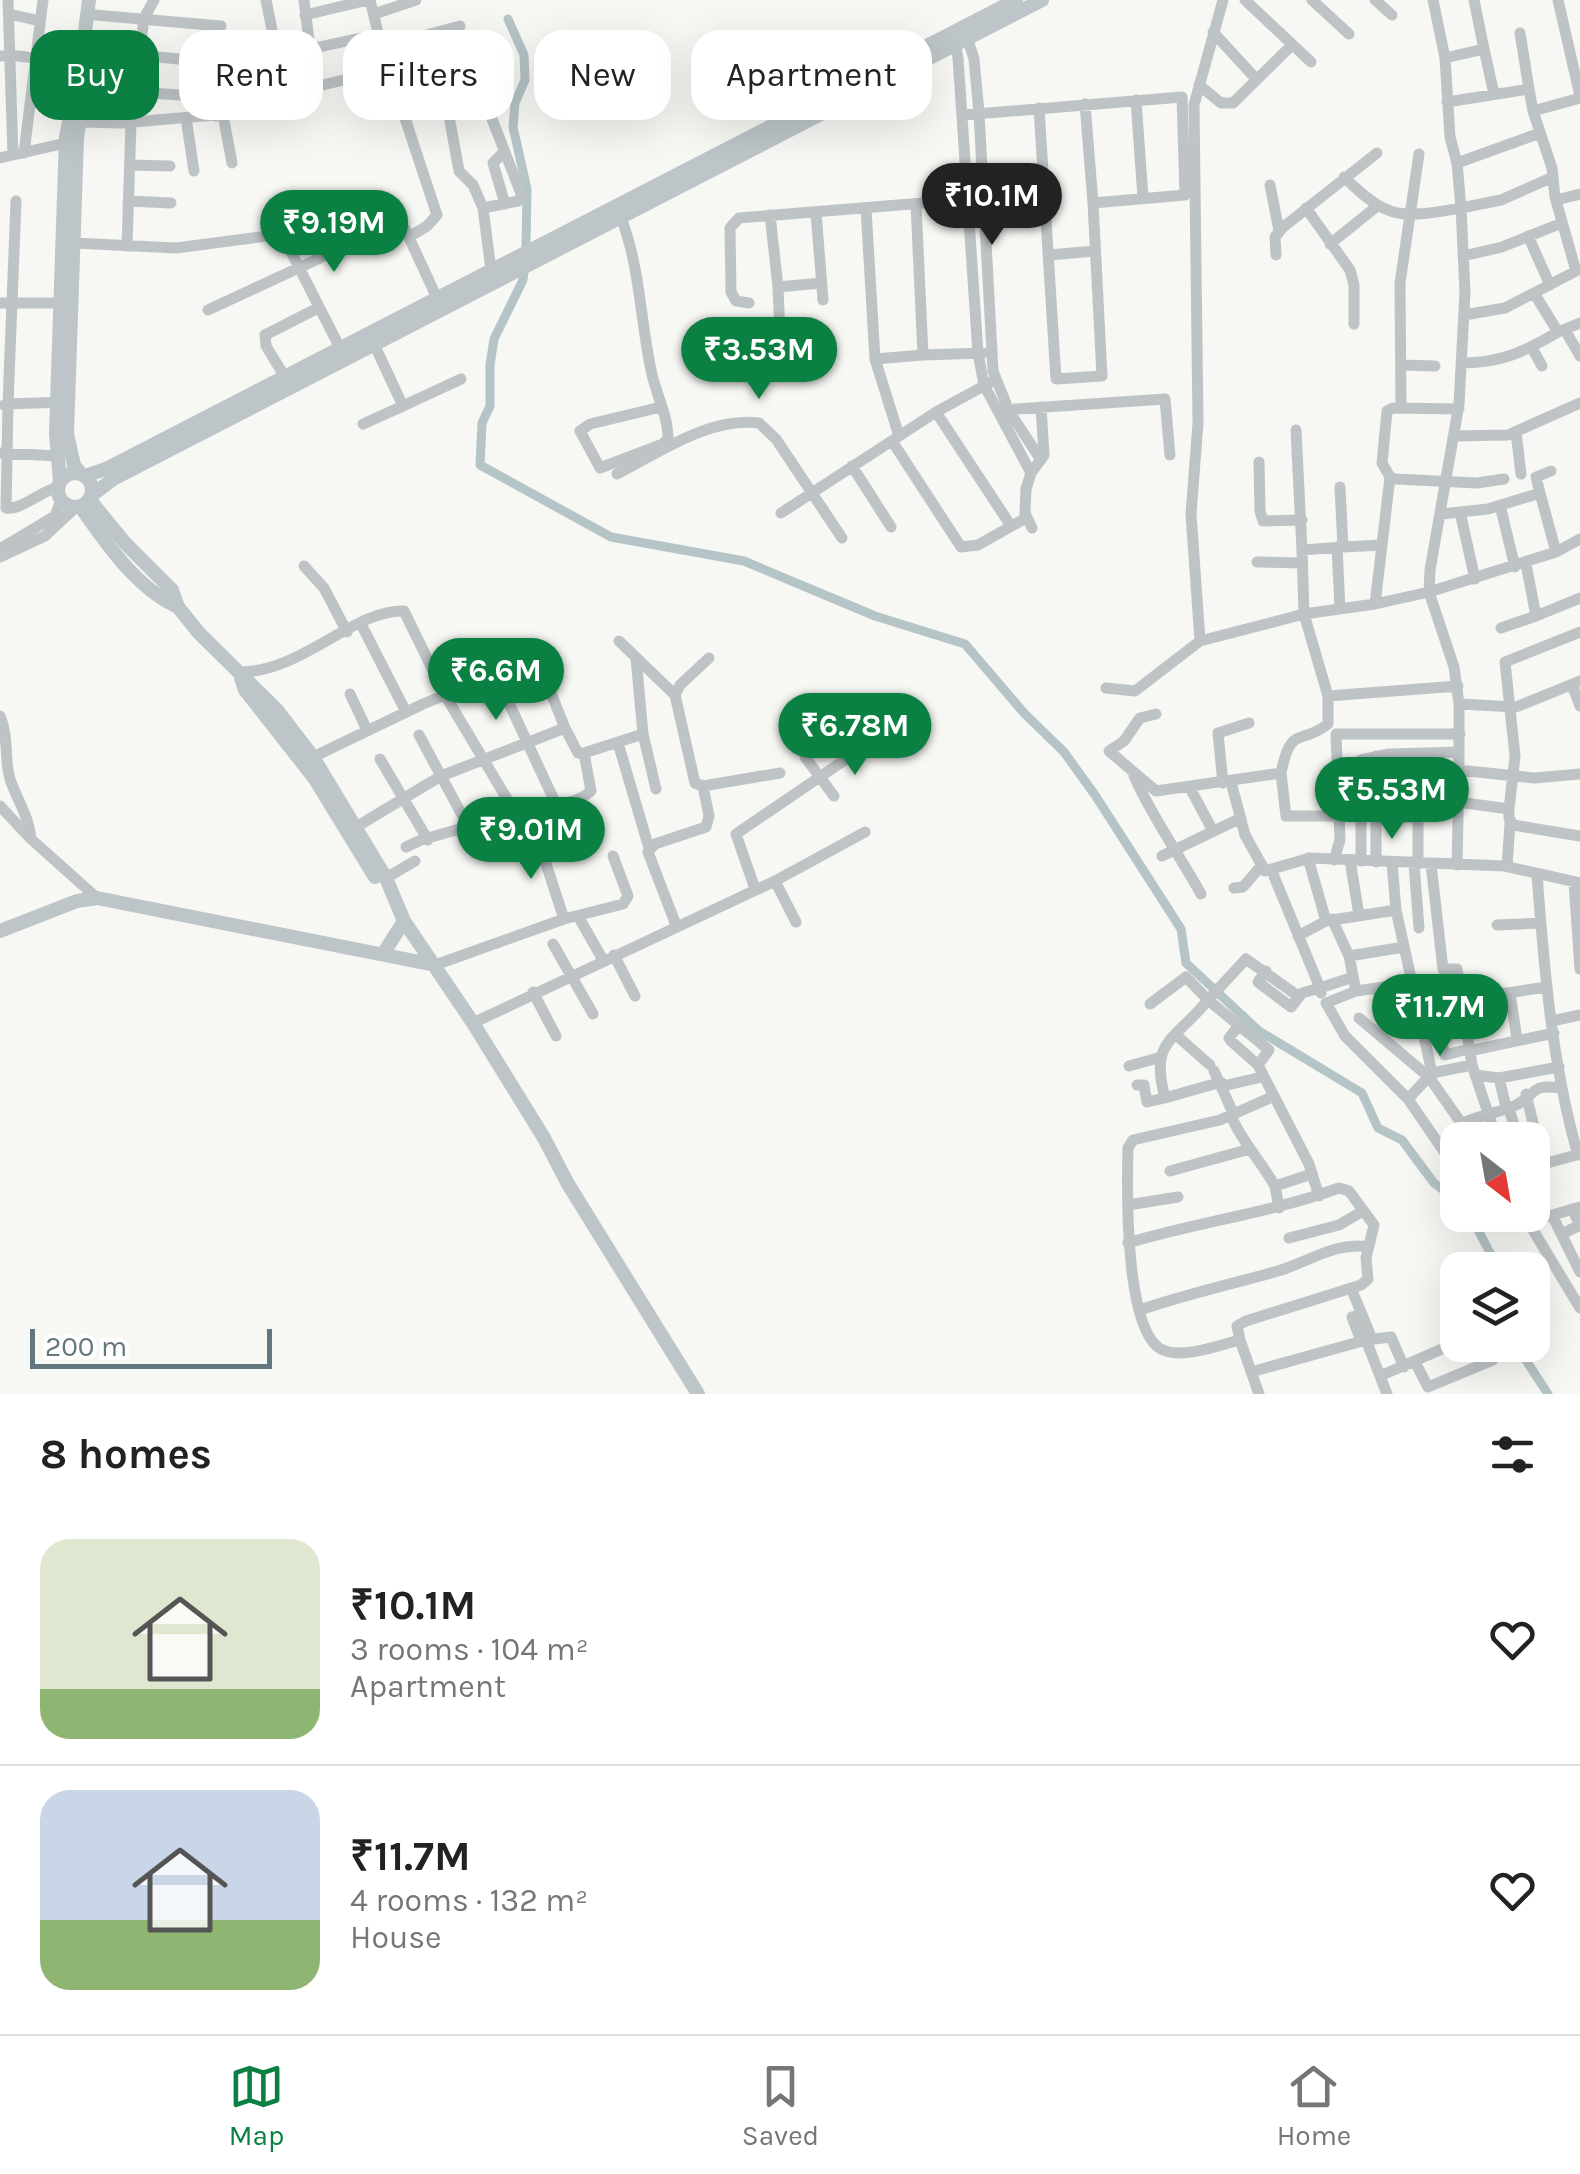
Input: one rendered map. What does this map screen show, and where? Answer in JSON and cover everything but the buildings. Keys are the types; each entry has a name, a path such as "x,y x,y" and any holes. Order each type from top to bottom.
{"main road":[{"path":"87,30 89,0"},
{"path":"84,502 113,479 620,216 960,35 1016,0"},
{"path":"60,490 69,474 83,475 108,468 491,270 960,35 1042,0"},
{"path":"72,120 66,143 61,304 63,402 69,448 91,483 84,502"},
{"path":"60,490 58,456 80,122"},
{"path":"60,490 84,502 127,556 276,710 313,758 356,827 403,917"},
{"path":"239,675 245,690 315,778 389,900 473,1023 698,1394"},
{"path":"0,931 78,901 97,898 434,965"},
{"path":"383,954 403,917"}],"street":[{"path":"8,0 6,56 12,155"},
{"path":"39,30 43,0"},
{"path":"143,30 154,0"},
{"path":"266,0 272,30"},
{"path":"304,0 310,49 343,45"},
{"path":"305,16 369,0 378,30"},
{"path":"374,14 416,0"},
{"path":"1200,641 1191,514 1198,423 1194,105 1223,0"},
{"path":"1245,0 1310,62"},
{"path":"1312,0 1348,34"},
{"path":"1374,0 1392,16"},
{"path":"1433,0 1445,58 1463,256 1458,408 1429,592 1458,686 1457,865"},
{"path":"1474,0 1494,94"},
{"path":"1533,111 1580,97 1575,54 1558,0"},
{"path":"96,8 144,20 222,26"},
{"path":"9,14 40,21"},
{"path":"439,30 460,26"},
{"path":"1213,32 1258,80"},
{"path":"1464,315 1505,308 1576,272 1533,111 1520,34"},
{"path":"960,35 974,58 979,113 975,199"},
{"path":"960,35 963,116 975,199 984,354 989,383 1031,473"},
{"path":"1198,86 1227,105 1240,98 1292,44"},
{"path":"1445,58 1484,49"},
{"path":"12,155 30,76"},
{"path":"1447,102 1529,90"},
{"path":"963,116 1182,98 1185,195 1093,202"},
{"path":"1136,100 1143,198"},
{"path":"1038,108 1056,378 1102,376 1086,104"},
{"path":"80,122 179,119"},
{"path":"186,120 194,171"},
{"path":"225,120 232,163"},
{"path":"407,120 437,215 409,237"},
{"path":"450,120 459,171 473,185 484,208 491,270"},
{"path":"484,208 505,204 492,162 504,152 492,120"},
{"path":"127,246 131,122"},
{"path":"1457,163 1540,133"},
{"path":"12,155 66,143"},
{"path":"1279,230 1377,153"},
{"path":"1402,408 1400,283 1418,154"},
{"path":"130,165 170,166"},
{"path":"1344,177 1376,207 1412,215 1501,200 1553,177"},
{"path":"1270,184 1279,230 1276,255"},
{"path":"1556,200 1580,194"},
{"path":"749,302 736,300 732,295 730,228 740,218 975,199"},
{"path":"0,549 56,516 60,490 44,491 15,509 6,508 4,365 16,201"},
{"path":"128,201 172,203"},
{"path":"916,204 923,355"},
{"path":"1330,244 1376,207"},
{"path":"866,208 875,359 895,438 962,547 978,545 1011,526 1029,523 1026,489 1044,447 1041,407"},
{"path":"1306,208 1346,263 1354,284 1354,324"},
{"path":"816,212 822,300"},
{"path":"620,216 634,253 652,375 661,407 668,438 663,444 600,468 580,431 590,424 661,407"},
{"path":"770,216 780,334"},
{"path":"0,222 14,222"},
{"path":"1463,256 1502,247 1562,223"},
{"path":"208,310 393,224 400,224 409,237 437,298"},
{"path":"74,243 176,248 278,233 284,237 297,270 340,348"},
{"path":"1528,236 1550,285"},
{"path":"1050,254 1095,251"},
{"path":"778,287 821,283"},
{"path":"1534,294 1580,356"},
{"path":"7,304 61,304"},
{"path":"285,377 266,346 265,335 318,308"},
{"path":"1462,363 1493,363 1580,323"},
{"path":"374,344 404,406"},
{"path":"1532,348 1542,366"},
{"path":"875,359 984,354"},
{"path":"1401,365 1435,366"},
{"path":"363,424 461,379"},
{"path":"781,512 936,412 989,383"},
{"path":"1004,413 1165,399 1170,455"},
{"path":"4,405 63,402"},
{"path":"1454,436 1508,435 1580,403"},
{"path":"1374,604 1390,477 1382,463 1387,412 1402,408 1458,408"},
{"path":"936,412 1011,526"},
{"path":"1004,413 1041,460"},
{"path":"617,474 690,437 749,422 765,426 842,538"},
{"path":"1296,430 1304,614 1328,696 1328,724 1294,741 1284,755 1281,773 1286,816 1339,816"},
{"path":"1516,432 1522,474"},
{"path":"5,453 58,456"},
{"path":"1259,462 1263,521 1302,520"},
{"path":"852,466 891,528"},
{"path":"1551,471 1536,476 1556,552"},
{"path":"1390,477 1477,483 1504,478"},
{"path":"1340,488 1340,609"},
{"path":"1442,514 1540,494"},
{"path":"0,558 45,536 84,502"},
{"path":"1500,505 1536,616"},
{"path":"1460,512 1475,579"},
{"path":"1106,688 1142,688 1200,641 1304,614 1429,592 1520,565 1580,538"},
{"path":"1258,562 1340,547 1382,545"},
{"path":"304,566 324,588 346,632"},
{"path":"1501,628 1580,598"},
{"path":"239,675 280,666 360,624 404,612 445,695 512,808"},
{"path":"360,624 406,712"},
{"path":"1507,867 1513,775 1512,707 1505,662 1580,632"},
{"path":"619,642 673,692 695,783 702,786 780,774"},
{"path":"537,658 574,747 584,753 643,734"},
{"path":"636,658 643,734 656,789"},
{"path":"639,694 673,692 709,658"},
{"path":"313,758 480,681"},
{"path":"1459,704 1512,707 1576,683 1580,706"},
{"path":"501,686 556,802"},
{"path":"1328,696 1458,686"},
{"path":"350,694 367,730"},
{"path":"755,889 736,834 898,730 886,711 862,704"},
{"path":"1156,714 1140,718 1124,741 1110,751 1156,791 1281,773"},
{"path":"0,716 10,776 30,824 31,839"},
{"path":"1249,724 1218,733 1227,782 1245,835 1266,867 1344,1036 1408,1099 1440,1146"},
{"path":"356,827 442,776 565,728"},
{"path":"820,728 805,757 834,796"},
{"path":"1334,860 1340,840 1336,734 1460,734"},
{"path":"418,736 468,826"},
{"path":"618,742 657,880 676,925"},
{"path":"1359,915 1356,860 1360,765 1366,757 1459,752"},
{"path":"512,808 584,797 590,791 584,753"},
{"path":"1382,755 1390,775 1392,817 1418,817 1419,928"},
{"path":"1376,862 1382,755"},
{"path":"380,759 428,840"},
{"path":"1390,775 1458,772 1534,778 1580,774"},
{"path":"1134,774 1201,894"},
{"path":"649,848 706,827 709,816 702,786"},
{"path":"1190,788 1213,831"},
{"path":"1458,802 1510,816 1522,828 1580,836"},
{"path":"0,806 97,898"},
{"path":"406,847 508,815 512,808"},
{"path":"1162,856 1241,818"},
{"path":"473,1023 774,881 865,832"},
{"path":"536,833 564,919"},
{"path":"434,965 564,919 623,904 628,900 614,856"},
{"path":"1308,858 1329,920 1349,956 1356,991"},
{"path":"1234,888 1242,887 1266,867 1308,858 1507,867 1577,883 1580,969"},
{"path":"386,878 415,861"},
{"path":"1392,862 1396,910 1431,1075"},
{"path":"1421,864 1443,969 1457,968 1471,1060 1490,1122"},
{"path":"1537,874 1546,987 1560,1088 1579,1155 1550,1163"},
{"path":"774,881 796,922"},
{"path":"1298,936 1329,920 1396,910"},
{"path":"578,916 635,996"},
{"path":"1497,925 1540,922"},
{"path":"553,944 593,1014"},
{"path":"1349,956 1404,947"},
{"path":"1164,1098 1158,1058 1246,958 1298,996 1310,988 1354,976"},
{"path":"1150,1004 1186,978 1213,994 1239,1025 1269,1050 1260,1071"},
{"path":"1326,1003 1356,991 1412,983"},
{"path":"1460,992 1482,991 1488,996 1546,987"},
{"path":"1378,989 1384,1019"},
{"path":"533,992 556,1036"},
{"path":"1510,993 1516,1040"},
{"path":"1408,1099 1431,1075 1580,1015"},
{"path":"1359,1018 1431,1075 1463,1122"},
{"path":"1465,1028 1440,1036 1446,1055 1471,1060 1499,1078 1513,1122"},
{"path":"1176,1035 1217,1076 1232,1115 1275,1186 1279,1208"},
{"path":"1129,1066 1158,1058"},
{"path":"1499,1078 1559,1067"},
{"path":"1542,1070 1544,1086"},
{"path":"1137,1085 1144,1085 1147,1102 1217,1076 1260,1071"},
{"path":"1260,1071 1312,1174 1319,1196"},
{"path":"1466,1122 1522,1102 1526,1094 1544,1086 1560,1088"},
{"path":"1526,1094 1531,1122"},
{"path":"1240,1340 1195,1351 1165,1352 1147,1334 1128,1243 1128,1148 1133,1140 1187,1130 1274,1096"},
{"path":"1170,1171 1250,1149"},
{"path":"1275,1186 1312,1174"},
{"path":"1128,1243 1345,1189 1364,1210 1374,1226 1368,1279 1238,1326 1259,1394"},
{"path":"1128,1205 1178,1198"},
{"path":"1562,1234 1580,1226 1576,1208 1552,1215 1580,1272 1563,1280"},
{"path":"1289,1238 1339,1225 1364,1210"},
{"path":"1534,1232 1580,1308"},
{"path":"1140,1310 1195,1290 1281,1270 1346,1246 1369,1247"},
{"path":"1351,1288 1362,1314 1352,1317 1366,1340 1387,1394"},
{"path":"1251,1372 1366,1340 1390,1338 1430,1390 1489,1362"},
{"path":"1380,1376 1440,1349"}],"waterway":[{"path":"508,19 524,55 525,80 515,103 513,127 527,189 526,247"},
{"path":"524,271 494,339 490,406 482,423 480,465 611,537 744,561 875,616 965,644 1024,713 1064,752 1095,795 1181,929 1186,963 1259,1031 1362,1093 1378,1128 1402,1140 1440,1188"},
{"path":"1479,1232 1490,1252"},
{"path":"1527,1362 1548,1394"}]}
